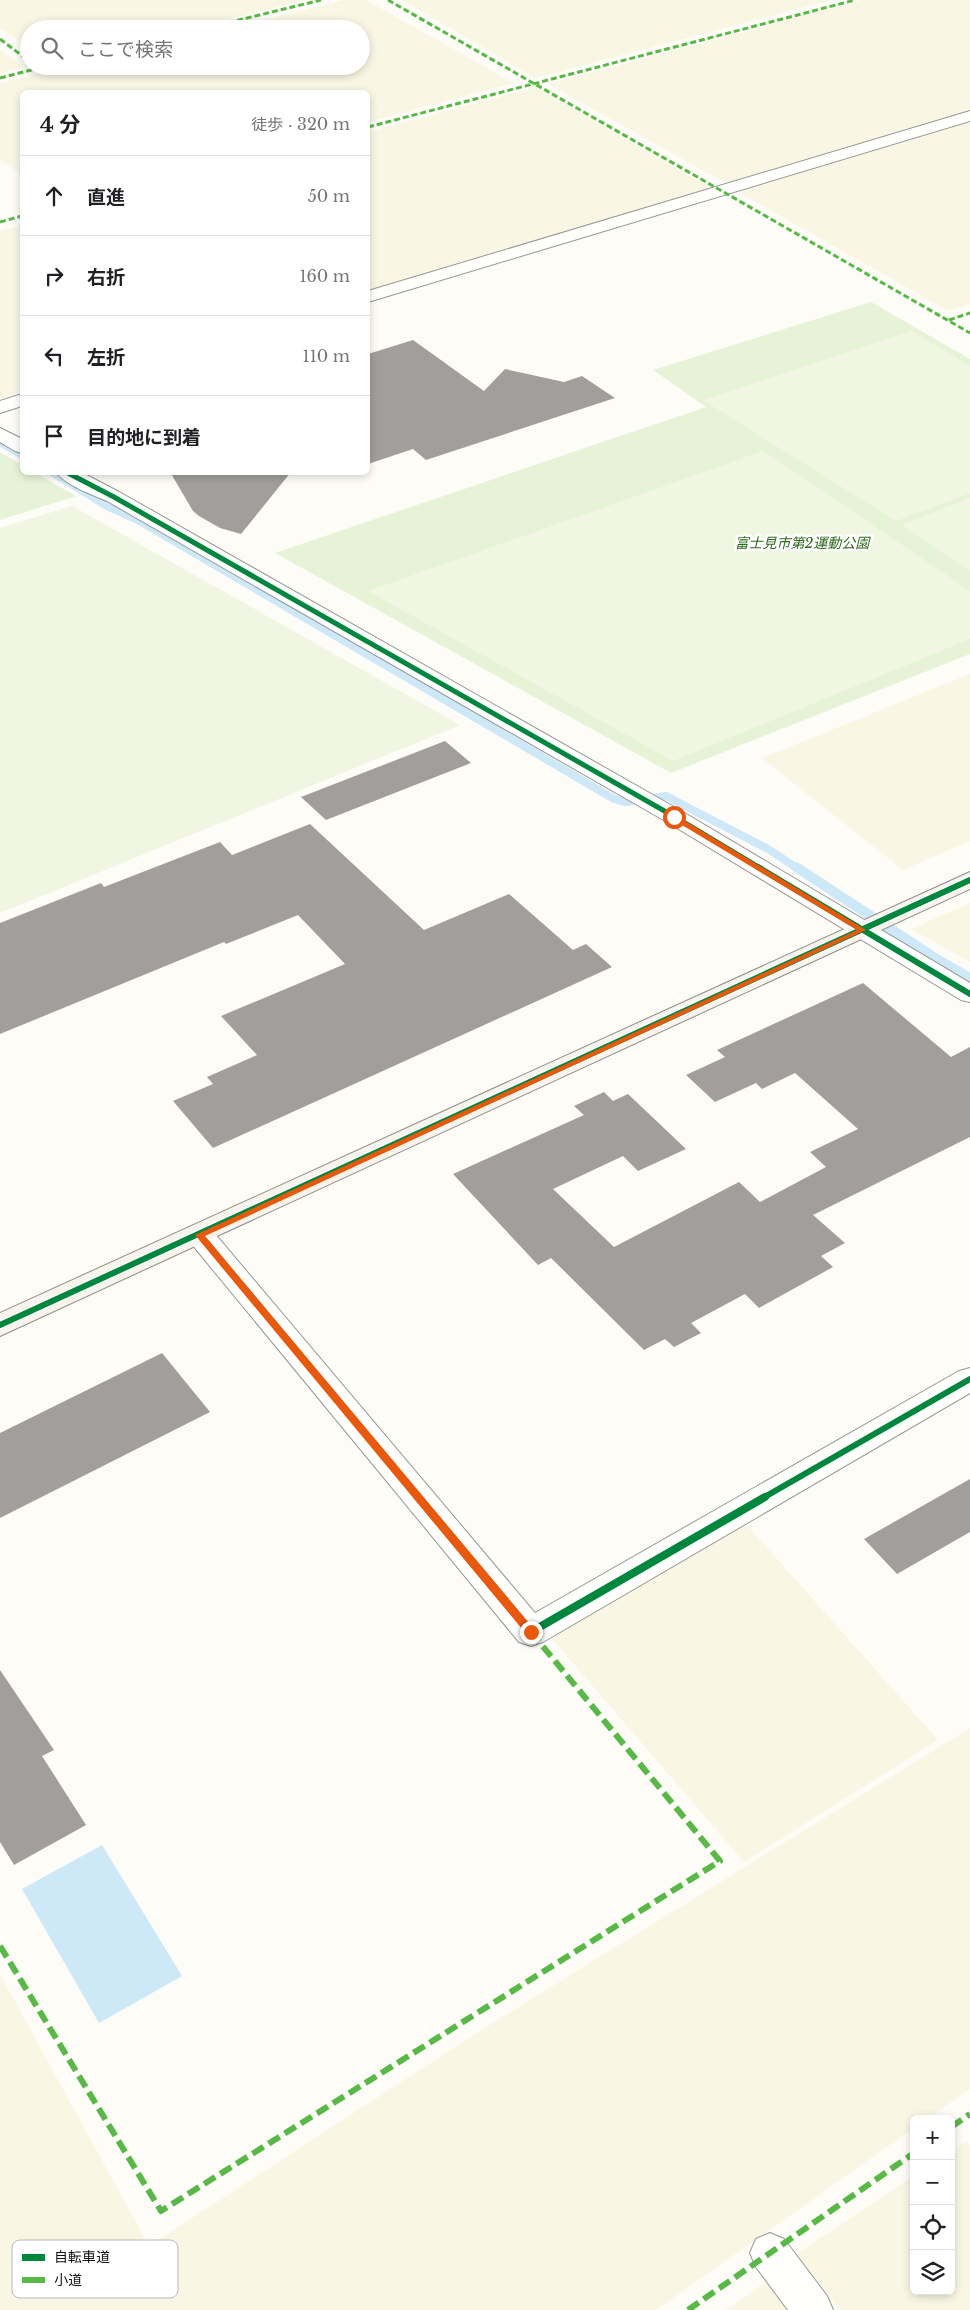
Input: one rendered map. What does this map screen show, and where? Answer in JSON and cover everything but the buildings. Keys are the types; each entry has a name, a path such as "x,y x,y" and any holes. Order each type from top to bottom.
{"street":[{"path":"370,296 970,116"},
{"path":"0,407 20,401"},
{"path":"0,434 20,446"},
{"path":"72,475 123,502 666,812 970,994"},
{"path":"0,1325 200,1235 970,880"},
{"path":"200,1235 531,1632 970,1379"},
{"path":"770,2253 813,2310"}],"shaded area":[{"path":"0,0 306,0 225,20 20,20 20,42 0,28"},
{"path":"345,0 366,0 514,83 370,121 370,90 20,90 20,174 0,159 0,83 33,75 370,75 370,20 263,20"},
{"path":"402,0 832,0 535,78"},
{"path":"862,0 970,0 970,111 730,182 720,180 548,84"},
{"path":"0,50 20,64 20,68 0,73"},
{"path":"536,87 711,188 370,289 370,131"},
{"path":"970,121 970,304 948,311 740,193 742,188"},
{"path":"20,226 20,393 0,399 0,231"},
{"path":"970,674 970,841 903,870 762,758"},
{"path":"970,903 970,962 911,929"},
{"path":"747,1525 938,1740 744,1862 553,1640 566,1622"},
{"path":"970,1728 970,2089 933,2115 910,2115 910,2131 656,2310 0,2310 0,1974 146,2240 12,2240 12,2298 178,2298 178,2240 158,2240 475,2034"},
{"path":"966,2141 970,2145 970,2310 840,2310 796,2254 910,2179 910,2295 955,2295 955,2148"},
{"path":"768,2280 790,2310 726,2310"}],"green space":[{"name":"富士見市第2運動公園","path":"871,302 970,359 970,654 671,773 275,553 706,407 653,370"},
{"path":"911,331 970,366 970,493 896,521 703,400"},
{"path":"763,451 970,591 970,639 673,761 368,591"},
{"path":"0,452 20,464 20,475 39,475 76,496 0,520"},
{"path":"970,498 970,571 901,525"},
{"path":"72,506 460,725 0,913 0,528"}],"water":[{"path":"102,1845 182,1976 99,2023 22,1889"}],"waterway":[{"path":"0,442 20,454"},
{"path":"57,475 107,506 138,520 614,799 626,802 666,796 768,849 797,868"},
{"path":"796,867 935,958 970,978"}],"marked path":[{"path":"239,20 321,0"},
{"path":"388,0 970,333"},
{"path":"370,126 855,0"},
{"path":"0,39 20,54"},
{"path":"0,78 20,73"},
{"path":"0,222 20,217"},
{"path":"949,320 970,313"},
{"path":"0,1946 161,2211 720,1861 531,1632"},
{"path":"955,2124 970,2114"},
{"path":"688,2310 910,2156"}],"cycle path":[{"path":"71,475 114,497 675,817 970,994"},
{"path":"0,1325 970,880"},
{"path":"200,1235 531,1632 970,1379"}],"route":[{"path":"531,1632 200,1235 862,930 674,817"}]}
